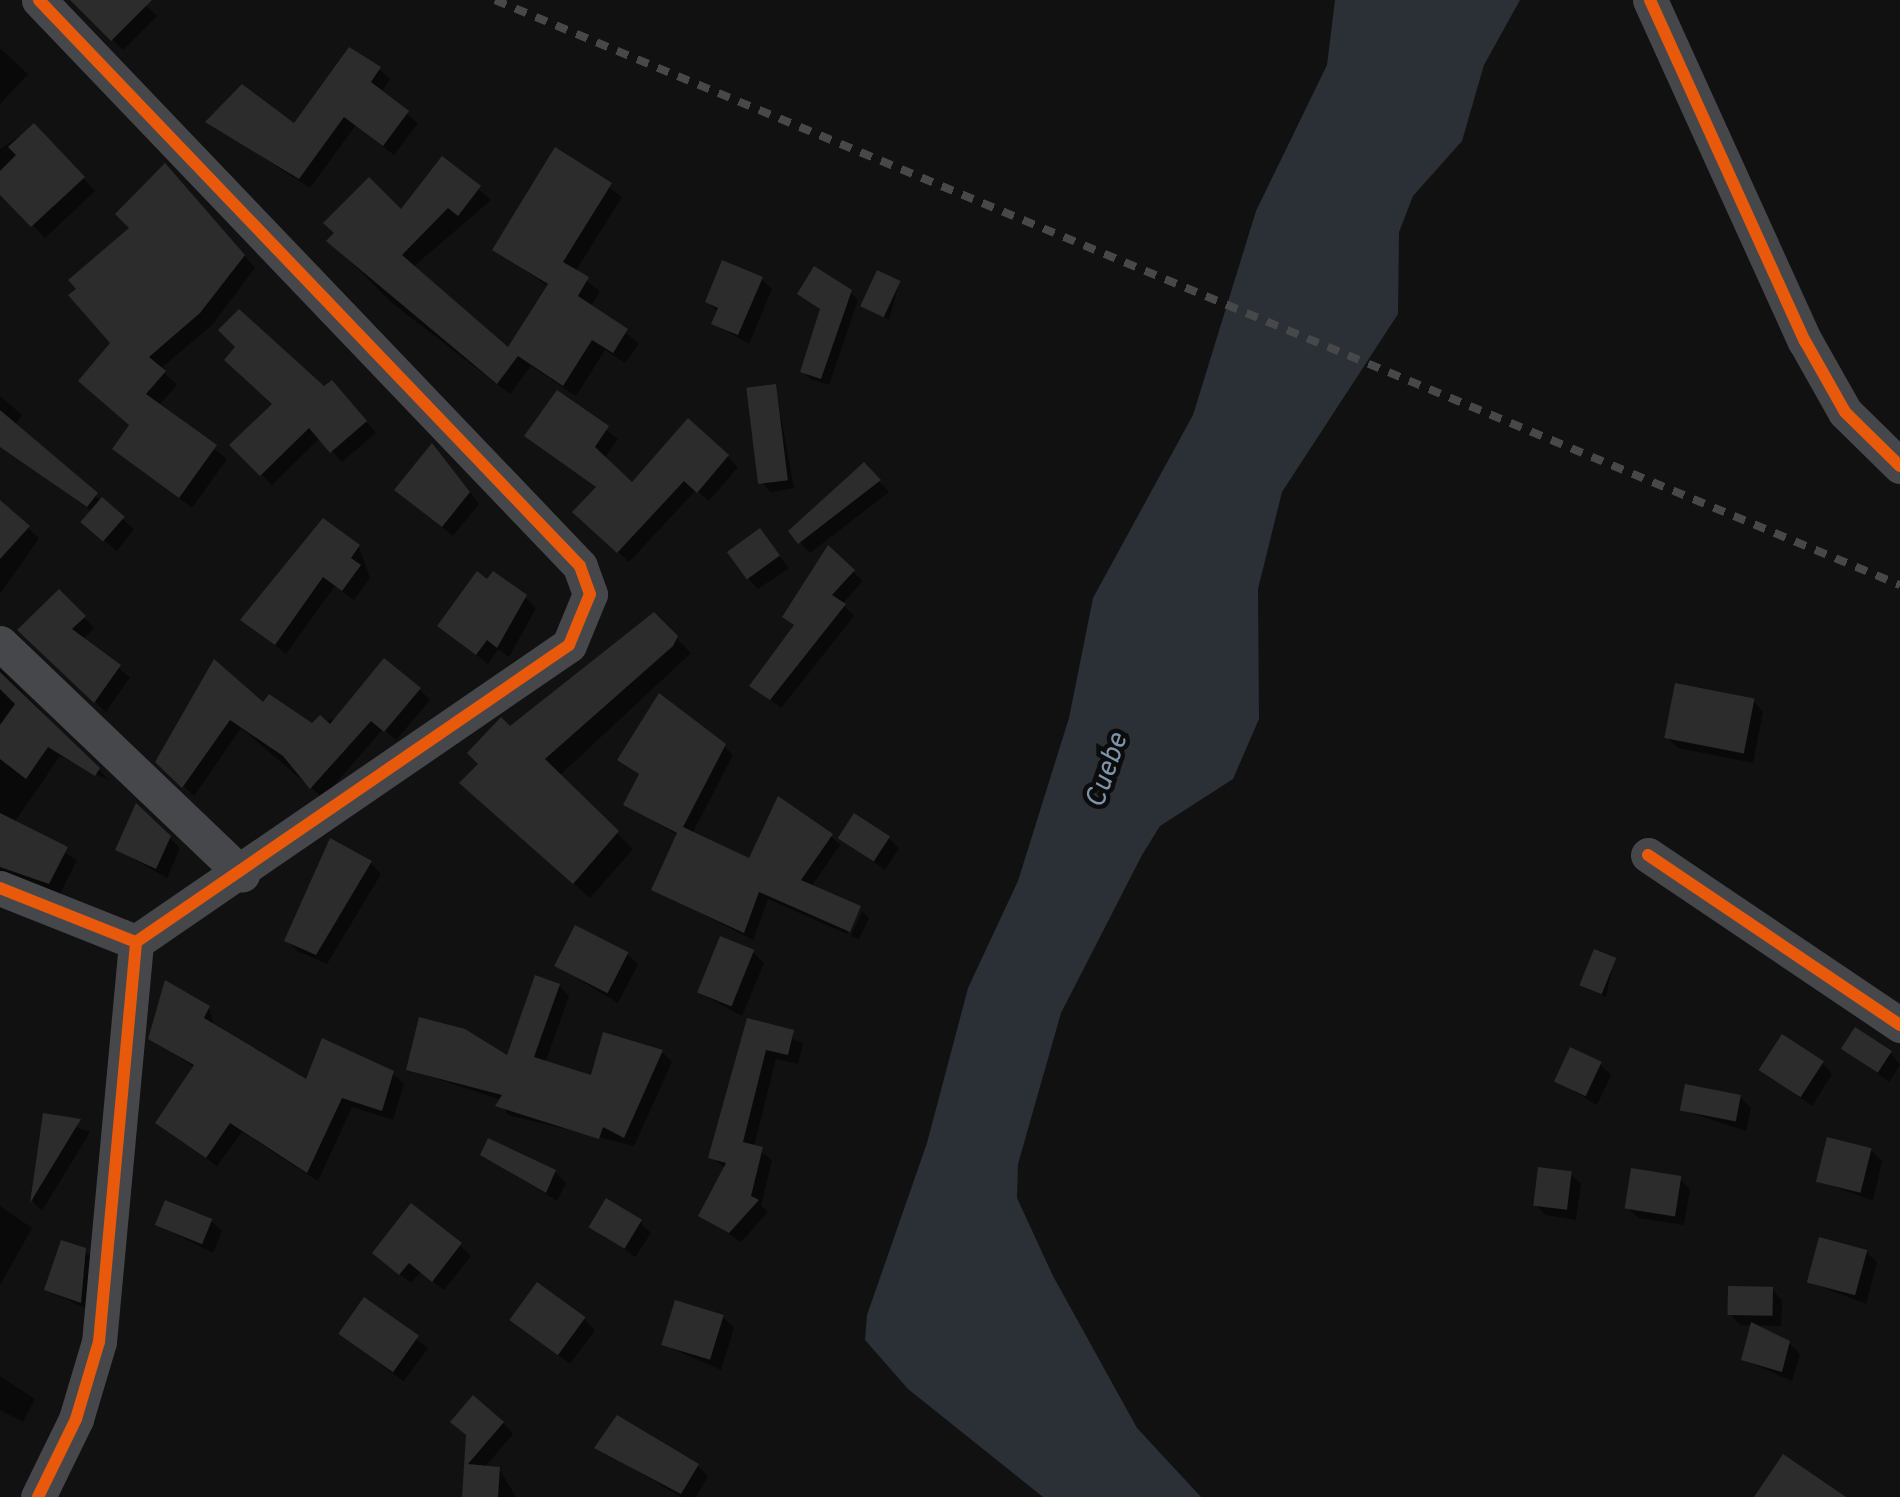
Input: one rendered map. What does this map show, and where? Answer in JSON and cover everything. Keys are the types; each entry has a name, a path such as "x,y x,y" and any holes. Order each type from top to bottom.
{"street":[{"path":"38,0 580,566 590,594 569,645 242,874 136,942"},
{"path":"1650,0 1805,340 1845,412 1900,466"},
{"path":"0,644 242,874"},
{"path":"1648,854 1900,1025"},
{"path":"0,888 136,942"},
{"path":"38,1497 76,1419 99,1342 136,942"}],"water":[{"name":"Cuebe","path":"1335,0 1520,0 1484,65 1462,141 1413,196 1399,232 1398,314 1282,492 1258,589 1259,719 1233,779 1160,826 1142,855 1061,1013 1018,1164 1017,1198 1053,1276 1137,1428 1201,1497 1043,1497 908,1389 865,1340 867,1315 927,1143 968,988 1018,881 1069,718 1093,598 1193,415 1256,211 1327,65"}],"building":[{"path":"70,0 152,0 111,41"},
{"path":"349,47 381,67 371,82 409,111 383,146 344,117 299,179 205,122 242,84 294,123"},
{"path":"34,123 85,177 31,227 0,195 0,171 16,155 8,147"},
{"path":"555,147 612,183 563,262 589,277 578,296 628,329 613,353 592,340 563,386 518,356 497,384 326,241 334,233 323,223 369,177 401,209 442,156 481,186 458,216 448,208 402,255 508,347 548,284 492,250"},
{"path":"165,163 245,255 200,313 149,357 166,371 146,394 217,445 179,498 112,449 129,425 78,381 110,343 68,295 76,289 68,280 129,228 115,214"},
{"path":"722,260 763,277 738,335 711,324 718,308 705,302"},
{"path":"814,266 852,290 821,379 800,372 820,309 797,294"},
{"path":"877,270 901,281 884,317 860,306"},
{"path":"239,309 324,386 332,380 367,421 330,453 309,428 260,476 229,445 272,404 224,360 235,347 218,330"},
{"path":"776,384 788,480 758,484 746,388"},
{"path":"557,390 609,426 595,447 632,482 688,418 729,455 697,493 684,481 617,553 572,512 596,487 524,436"},
{"path":"0,410 98,493 87,507 0,447"},
{"path":"432,443 470,492 442,527 394,490"},
{"path":"864,462 881,480 798,544 788,531"},
{"path":"102,497 125,517 103,542 80,522"},
{"path":"0,500 30,526 0,559"},
{"path":"323,518 360,545 351,558 361,565 342,591 323,577 275,645 240,620"},
{"path":"760,528 780,556 747,580 727,552"},
{"path":"828,545 855,570 832,595 846,604 770,700 749,686 794,625 782,617"},
{"path":"477,571 487,579 493,571 527,595 497,648 487,640 476,655 437,626"},
{"path":"59,589 86,616 72,629 121,665 94,703 17,630"},
{"path":"654,612 678,636 673,646 545,759 619,831 573,884 459,783 478,764 467,753 501,717 510,726"},
{"path":"384,658 421,688 384,732 371,721 310,789 283,756 230,720 182,788 155,762 214,659 263,702 269,694 312,723 320,715 330,724"},
{"path":"0,672 100,768 95,776 48,747 26,779 0,759 0,725 15,704 0,689"},
{"path":"1675,683 1755,698 1744,753 1664,738"},
{"path":"659,693 726,744 683,827 749,858 778,796 833,834 801,880 861,906 850,932 759,892 744,933 651,890 677,833 623,805 639,774 617,760"},
{"path":"136,803 171,836 156,869 115,850"},
{"path":"0,813 68,847 49,884 0,867"},
{"path":"854,813 890,836 874,862 838,838"},
{"path":"330,838 372,861 316,955 284,941"},
{"path":"575,925 628,952 608,993 554,966"},
{"path":"720,936 754,950 731,1006 697,993"},
{"path":"1594,949 1616,958 1602,994 1579,985"},
{"path":"535,975 560,984 534,1057 591,1075 603,1032 663,1050 624,1138 603,1127 599,1139 495,1106 502,1095 406,1070 419,1017 465,1029 507,1055"},
{"path":"165,980 210,1006 204,1018 306,1079 322,1038 394,1071 382,1111 342,1098 307,1173 230,1123 206,1158 155,1123 194,1065 148,1039"},
{"path":"747,1018 794,1030 788,1055 766,1050 743,1142 763,1147 751,1196 759,1200 729,1233 698,1216 726,1163 708,1158"},
{"path":"1855,1027 1892,1051 1878,1073 1841,1049"},
{"path":"1782,1034 1824,1061 1801,1097 1759,1070"},
{"path":"1570,1047 1602,1062 1586,1096 1554,1081"},
{"path":"1685,1084 1741,1095 1736,1121 1680,1111"},
{"path":"43,1113 81,1119 30,1203"},
{"path":"1827,1137 1872,1148 1861,1193 1816,1182"},
{"path":"488,1138 556,1170 546,1193 480,1155"},
{"path":"1538,1167 1572,1171 1567,1210 1533,1206"},
{"path":"1631,1168 1681,1176 1675,1216 1625,1208"},
{"path":"606,1198 642,1220 624,1249 588,1227"},
{"path":"165,1200 212,1219 202,1244 155,1225"},
{"path":"411,1203 462,1243 432,1282 409,1263 399,1275 372,1253"},
{"path":"1819,1237 1867,1250 1855,1295 1807,1282"},
{"path":"61,1240 86,1248 81,1303 44,1290"},
{"path":"537,1282 586,1317 558,1355 509,1320"},
{"path":"1728,1286 1773,1287 1772,1316 1727,1315"},
{"path":"364,1297 419,1335 393,1372 338,1334"},
{"path":"675,1300 724,1315 710,1360 661,1345"},
{"path":"1751,1322 1790,1341 1782,1372 1741,1360"},
{"path":"473,1395 504,1422 468,1464 500,1467 498,1497 462,1497 466,1435 450,1422"},
{"path":"617,1415 699,1464 681,1494 594,1448"},
{"path":"1783,1454 1846,1497 1754,1497"}],"railway":[{"path":"495,0 1900,585"}],"cycle path":[{"path":"0,888 136,942 569,645 590,594 580,566 39,0"},
{"path":"1650,0 1805,341 1845,412 1900,466"},
{"path":"1648,855 1900,1025"},
{"path":"38,1497 76,1419 99,1342 136,942"}]}
